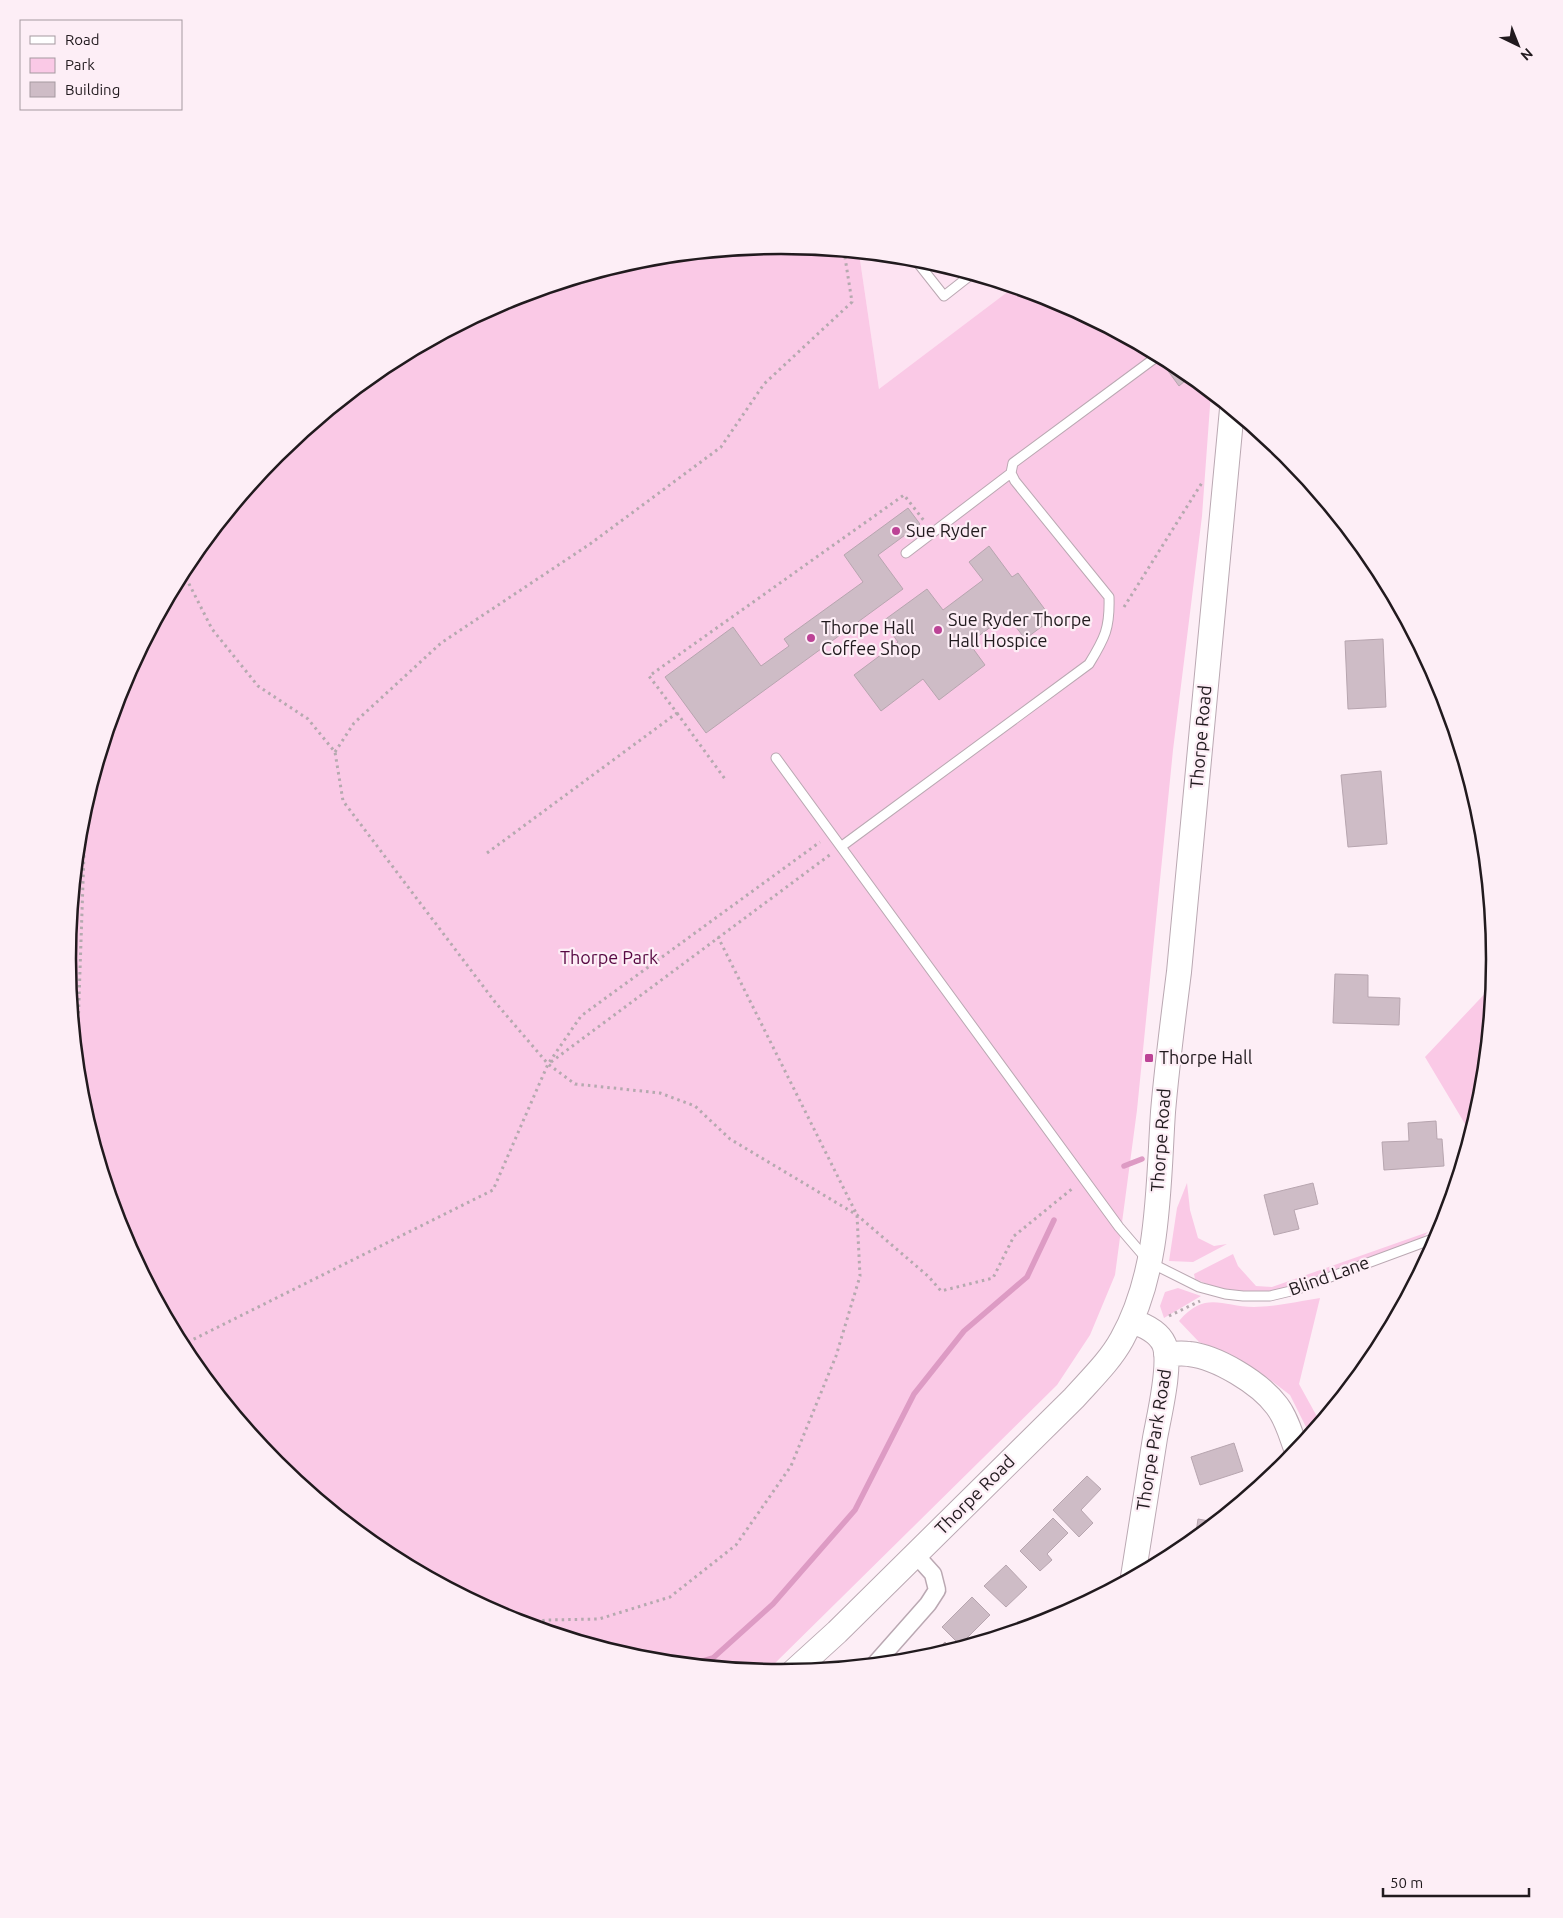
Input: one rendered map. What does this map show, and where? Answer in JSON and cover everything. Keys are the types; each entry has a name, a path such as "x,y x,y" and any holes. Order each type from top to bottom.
{"street":[{"name":"Thorpe Road","path":"802,1664 837,1632 1074,1398 1109,1360 1123,1338 1141,1298 1150,1262 1156,1217 1167,1059 1180,962 1231,416"},
{"name":"Thorpe Park Road","path":"1130,1321 1145,1326 1156,1334 1164,1344 1166,1354 1164,1390 1134,1570"},
{"path":"1166,1354 1190,1354 1214,1360 1258,1387 1277,1405 1284,1416 1293,1444"},
{"path":"881,1657 928,1604 937,1590 933,1574 915,1554"}],"lane":[{"path":"922,268 944,296 966,279"},
{"path":"842,846 1089,664 1104,639 1110,618 1109,597 1014,481 1011,473 1013,463 1152,360"},
{"path":"906,553 1011,473"},
{"path":"776,758 1119,1227 1150,1262"},
{"name":"Blind Lane","path":"1150,1262 1198,1287 1243,1296 1270,1296 1295,1290 1427,1242"}],"path":[{"path":"335,752 354,723 441,643 590,544 721,447 764,384 852,302 845,257"},
{"path":"1104,639 1204,479"},
{"path":"725,779 649,676 904,495 933,532"},
{"path":"187,580 212,629 258,686 308,719 335,752 342,801 496,1002 548,1064 575,1084 660,1092 695,1106 730,1139 857,1215 930,1276 941,1292 993,1278 1014,1236 1084,1179"},
{"path":"487,853 677,713"},
{"path":"189,1341 493,1190 548,1064 581,1016 832,834"},
{"path":"548,1064 842,846"},
{"path":"79,1012 84,856"},
{"path":"540,1622 599,1619 670,1597 736,1545 791,1466 836,1356 860,1276 857,1215 718,937"},
{"path":"1169,1317 1217,1292"}],"shaded area":[{"path":"860,258 919,267 1008,291 879,389"}],"green space":[{"name":"Thorpe Park","path":"735,255 828,255 860,258 879,389 1008,291 1051,307 1093,326 1134,348 1211,399 1202,516 1173,750 1137,1110 1115,1275 1090,1335 1057,1385 774,1664 735,1663 644,1651 555,1627 512,1611 470,1592 429,1570 352,1519 283,1458 251,1424 222,1388 195,1351 171,1312 149,1271 130,1229 114,1186 100,1142 82,1051 76,959 78,913 82,867 100,776 130,689 149,647 195,567 222,530 251,494 316,429 352,399 429,348 470,326 512,307 555,291 644,267"},
{"path":"1486,993 1481,1051 1466,1126 1425,1057"},
{"path":"1187,1183 1190,1210 1198,1238 1214,1246 1227,1244 1193,1262 1169,1261 1177,1208"},
{"path":"1428,1232 1422,1238 1276,1291 1246,1293 1217,1288 1195,1279 1194,1274 1233,1254 1238,1266 1256,1286 1272,1287"},
{"path":"1178,1288 1201,1296 1164,1318 1160,1306 1165,1292"},
{"path":"1320,1298 1299,1384 1317,1417 1307,1429 1290,1395 1261,1373 1230,1354 1199,1342 1179,1321 1189,1311 1206,1303 1215,1302 1254,1307"}],"building":[{"path":"1167,369 1185,381 1179,386"},
{"name":"Sue Ryder Thorpe Hall Hospice","path":"908,508 920,524 878,555 903,589 706,733 665,677 733,627 761,666 789,646 784,639 863,582 844,555"},
{"name":"Sue Ryder Thorpe Hall Hospice","path":"989,546 1012,577 1018,573 1052,619 1025,639 1007,615 969,643 985,665 939,700 923,679 881,711 854,675 898,642 883,621 927,589 943,610 983,580 969,562"},
{"path":"1383,639 1386,707 1348,709 1345,641"},
{"path":"1381,771 1387,844 1348,847 1341,775"},
{"path":"1335,974 1368,975 1368,997 1400,998 1399,1025 1333,1023"},
{"path":"1436,1121 1437,1139 1442,1139 1444,1166 1384,1170 1382,1142 1409,1141 1408,1123"},
{"path":"1313,1183 1318,1204 1294,1210 1299,1229 1274,1235 1264,1195"},
{"path":"1234,1443 1243,1471 1200,1485 1191,1457"},
{"path":"1087,1476 1101,1489 1081,1510 1093,1523 1079,1537 1053,1510"},
{"path":"1053,1518 1068,1533 1047,1554 1052,1560 1040,1571 1020,1551"},
{"path":"1198,1519 1208,1521 1197,1529"},
{"path":"1006,1565 1027,1587 1006,1607 984,1586"},
{"path":"972,1597 990,1615 964,1640 957,1642 942,1627"}],"waterway":[{"path":"1124,1166 1142,1159"},
{"path":"707,1660 713,1658 773,1604 855,1510 914,1394 964,1331 1027,1277 1054,1220"}],"place":[{"name":"Sue Ryder","path":"896,531"},
{"name":"Sue Ryder Thorpe Hall Hospice","path":"938,630"},
{"name":"Thorpe Hall Coffee Shop","path":"811,638"},
{"name":"Thorpe Hall","path":"1149,1058"}]}
